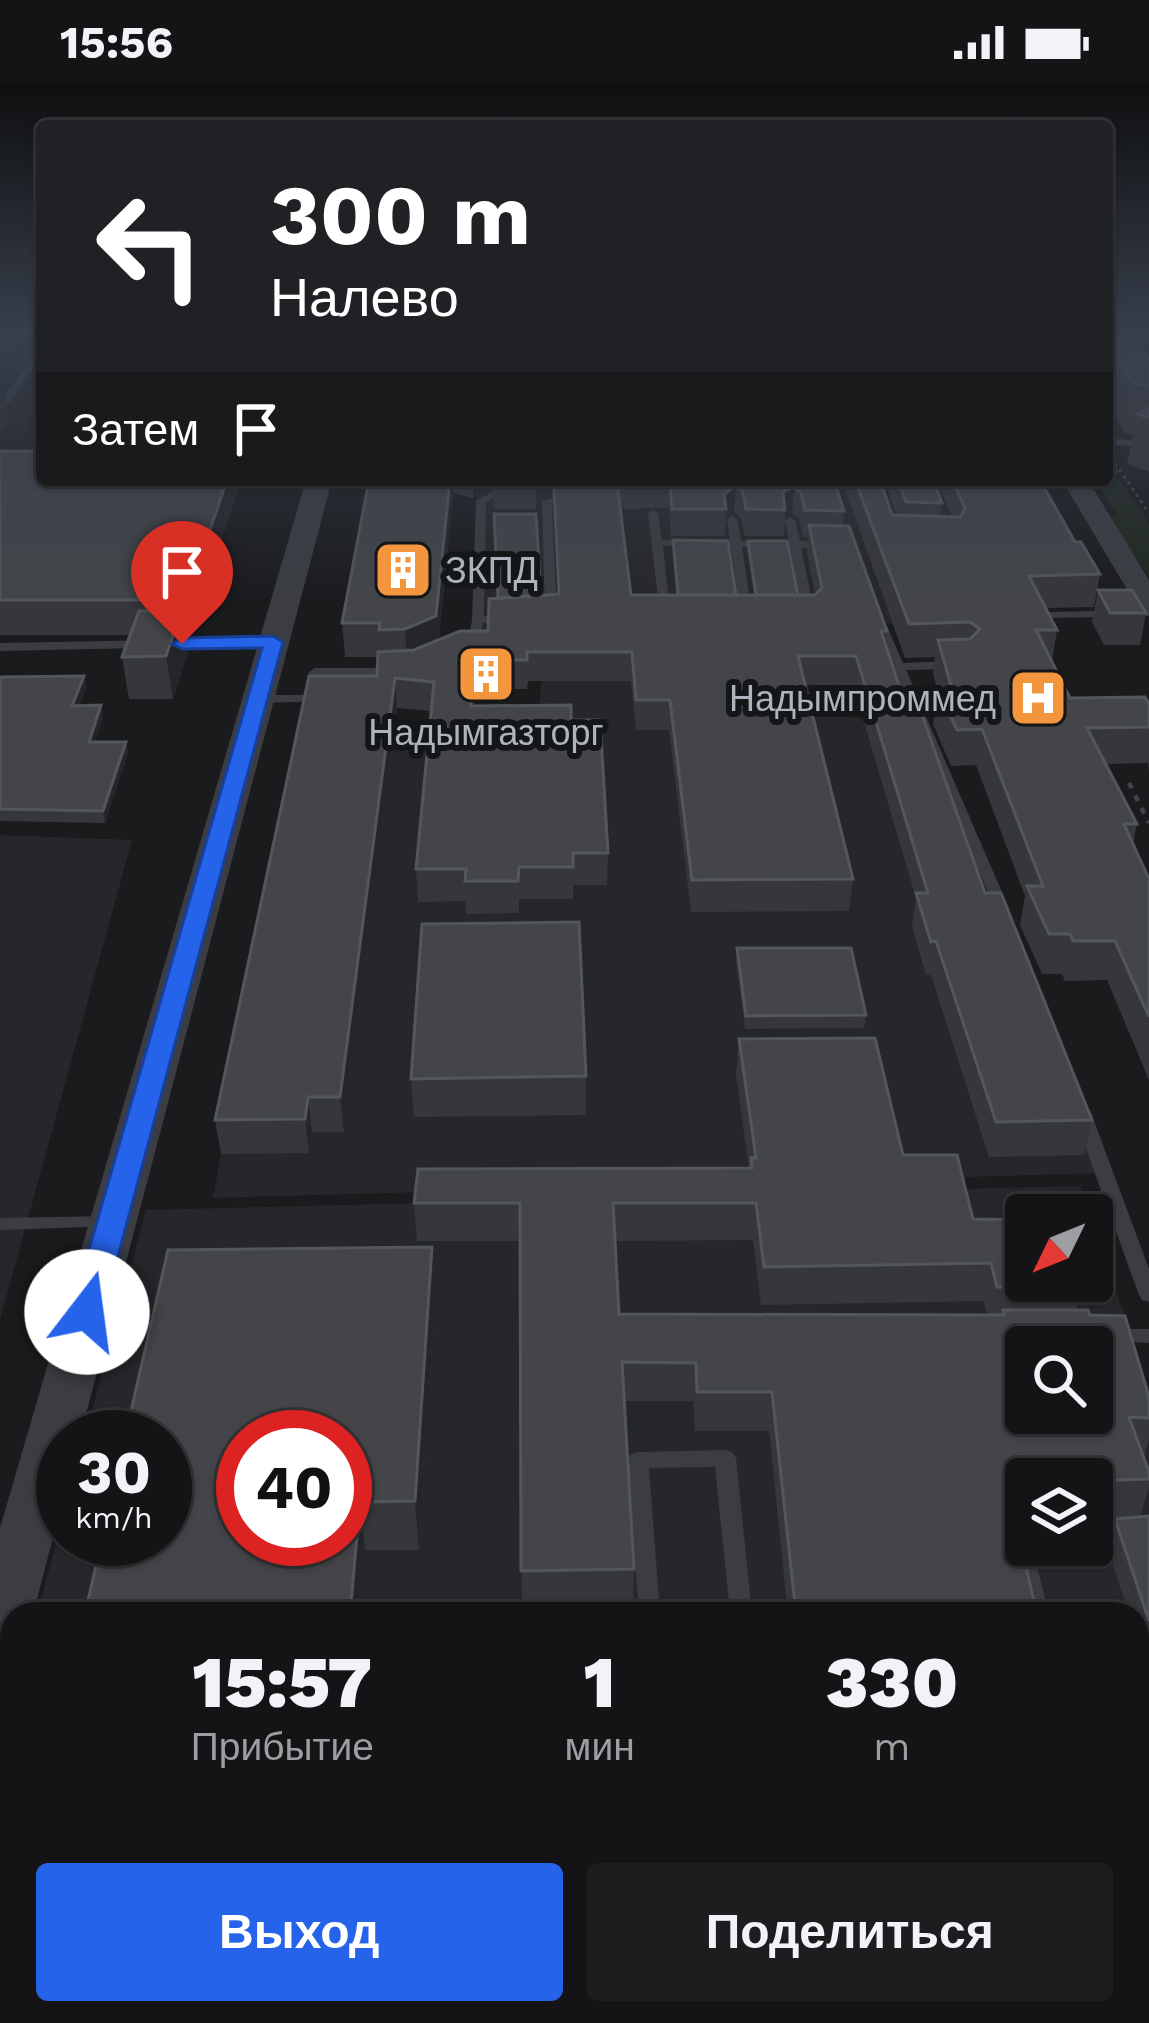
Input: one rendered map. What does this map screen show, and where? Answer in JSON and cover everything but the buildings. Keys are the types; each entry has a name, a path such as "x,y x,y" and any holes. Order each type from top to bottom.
{"street":[{"path":"7,1602 317,486"},
{"path":"1079,486 1149,603"}],"lane":[{"path":"1113,442 1149,445"},
{"path":"453,653 474,644 481,500 508,486"},
{"path":"478,620 552,617 547,501 583,496"},
{"path":"653,513 664,617 685,617"},
{"path":"523,517 545,516"},
{"path":"477,517 500,517"},
{"path":"732,520 747,618"},
{"path":"788,617 809,617 790,520"},
{"path":"657,543 854,545"},
{"path":"875,610 1010,929"},
{"path":"1048,615 1149,613"},
{"path":"727,618 768,618"},
{"path":"0,647 273,642"},
{"path":"900,667 964,665"},
{"path":"311,698 315,672 410,672"},
{"path":"257,699 359,697 363,673"},
{"path":"1078,1102 1149,1295"},
{"path":"0,1224 112,1222"},
{"path":"1113,1336 1149,1336"},
{"path":"648,1602 638,1460 725,1458 740,1602"},
{"path":"1113,1533 1149,1530"},
{"path":"1026,1566 1035,1602"}],"path":[{"path":"1113,460 1149,513"},
{"path":"1113,472 1122,471"},
{"path":"1130,783 1149,824"}],"shaded area":[{"path":"1113,475 1149,523 1149,577 1110,520 1117,515 1099,486 1113,486"},
{"path":"477,486 984,486 1047,618 875,624 728,696 845,696 852,718 918,719 1109,1173 213,1198 296,744 420,744 418,732 538,730 543,654 475,652"},
{"path":"0,835 132,840 0,1320"},
{"path":"1080,1186 1083,1194 1005,1194 1005,1302 1113,1302 1113,1282 1149,1388 1149,1602 40,1602 50,1566 192,1566 192,1410 92,1410 146,1210"}],"place":[{"name":"ЗКПД","path":"403,570"},
{"name":"Надымгазторг","path":"486,674"},
{"name":"Надымпроммед","path":"1038,698"}],"route":[{"path":"87,1312 273,642 182,644"}]}
